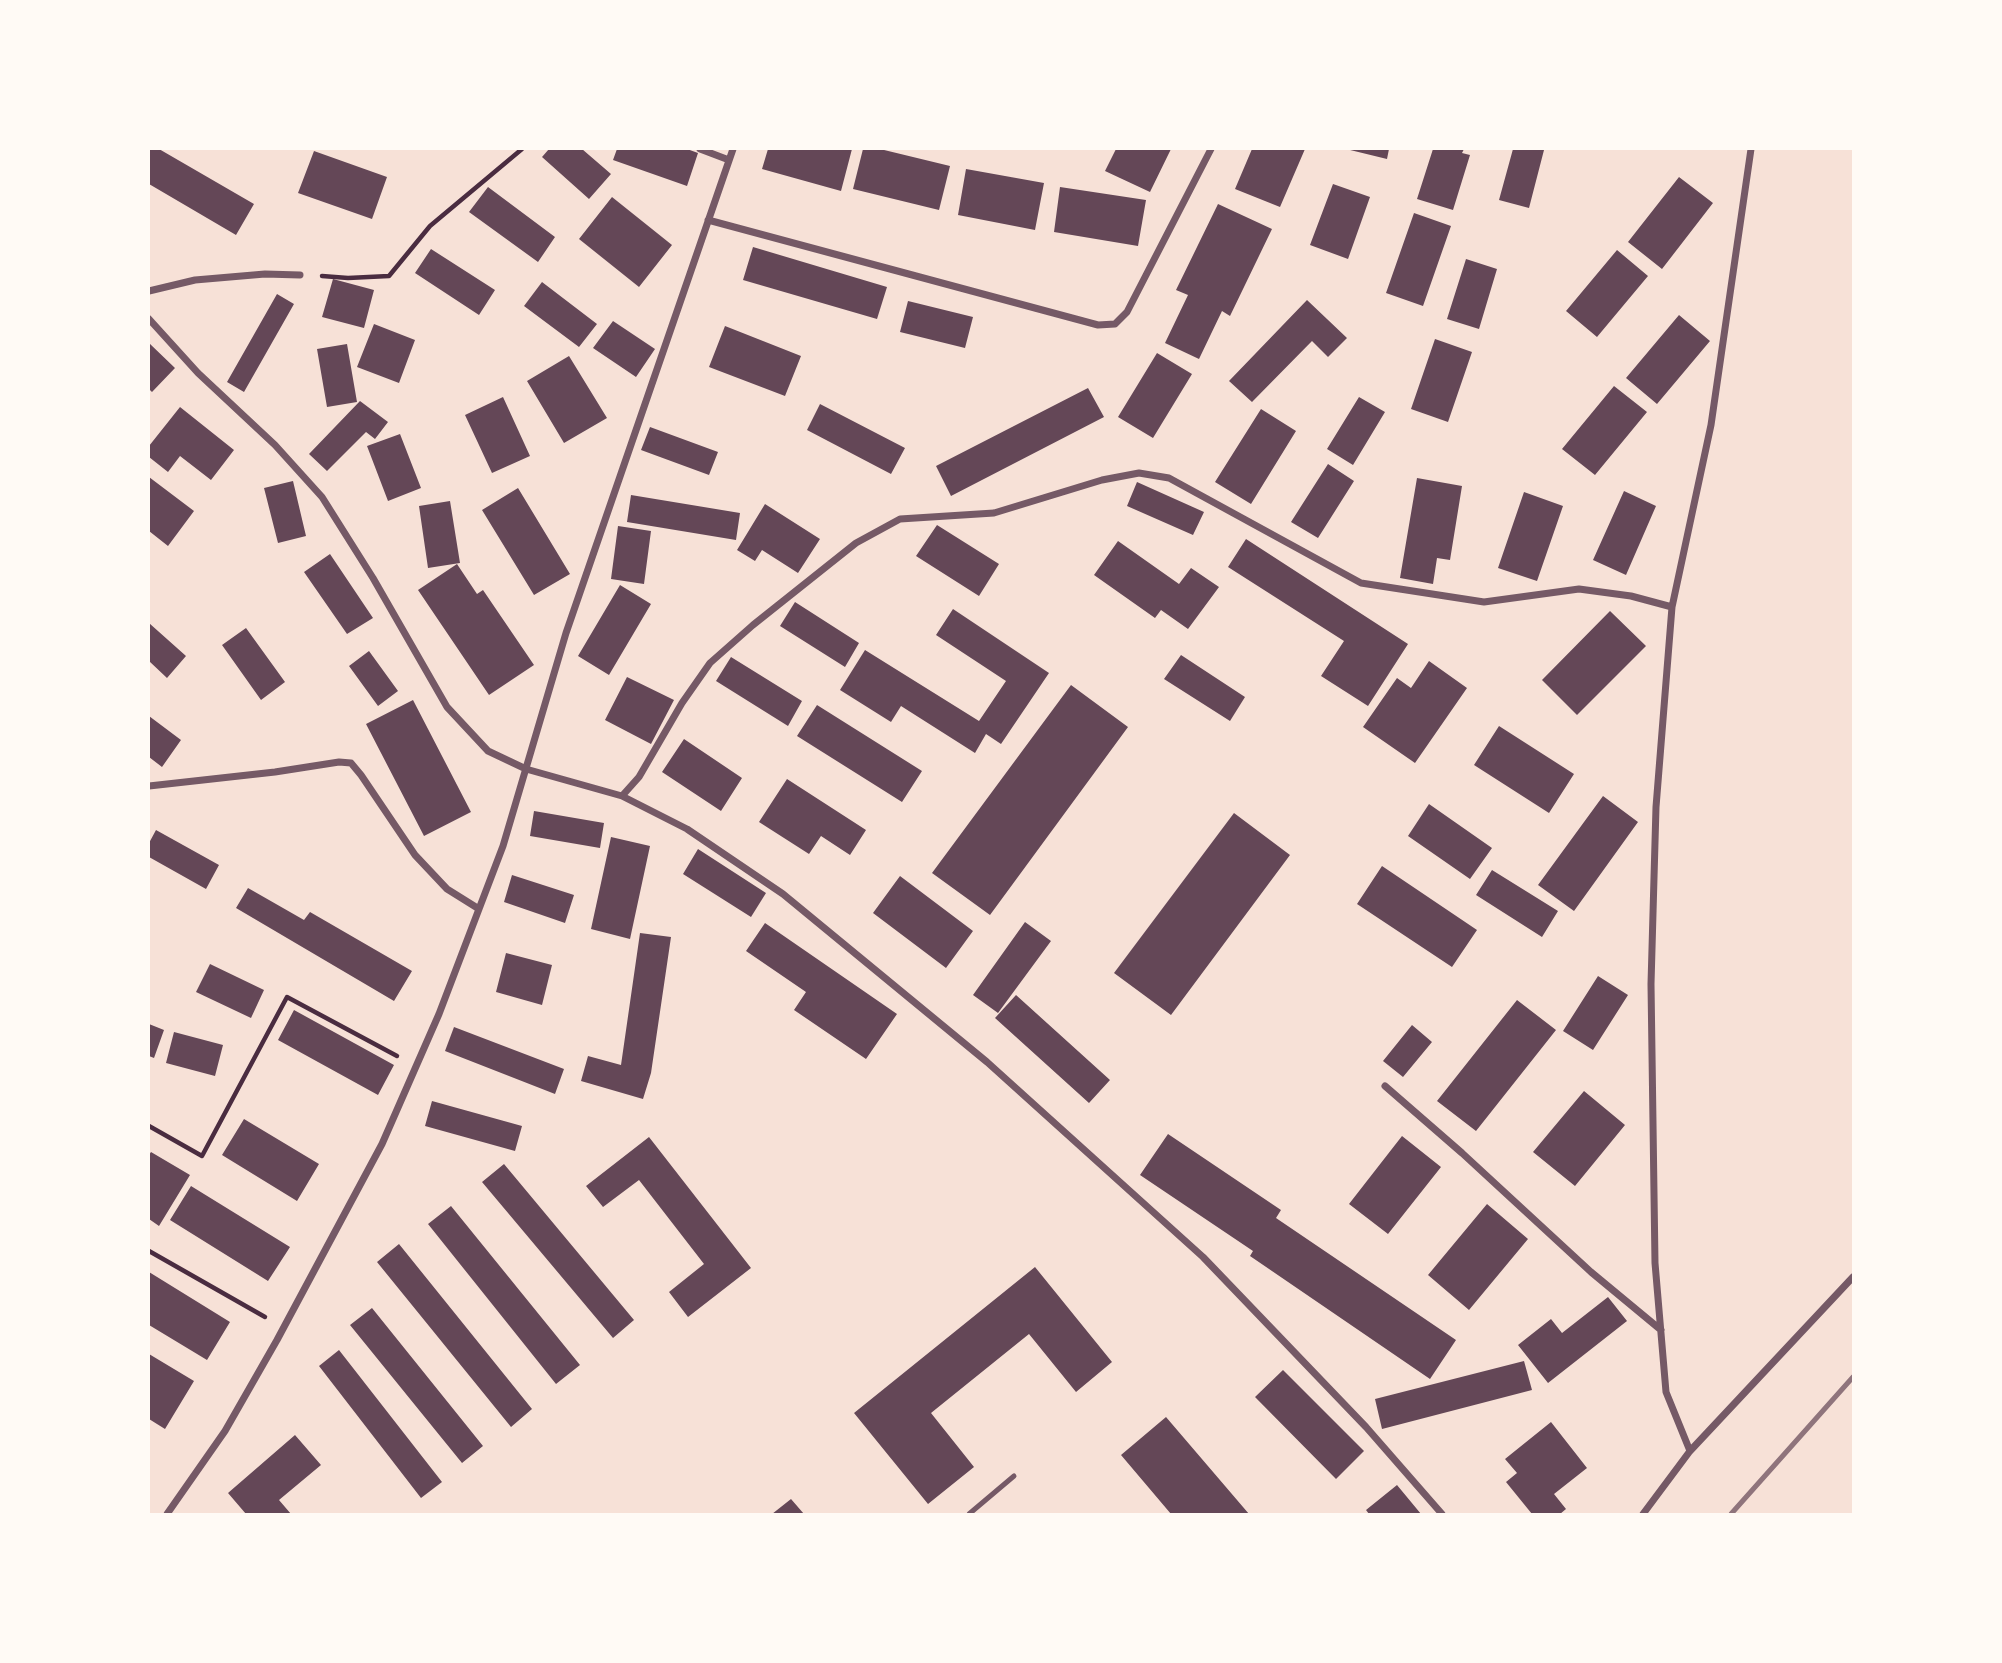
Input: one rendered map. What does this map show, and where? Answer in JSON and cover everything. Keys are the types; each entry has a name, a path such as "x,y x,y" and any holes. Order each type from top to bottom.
{"street":[{"path":"700,149 729,160"},
{"path":"167,1514 225,1431 284,1328 382,1144 439,1014 503,846 566,633 733,149"},
{"path":"708,220 1098,325 1115,324 1127,312 1211,149"},
{"path":"1690,1451 1666,1392 1655,1263 1651,984 1656,807 1672,607 1711,425 1751,149"},
{"path":"149,291 195,281 265,274 300,275"},
{"path":"149,320 198,373 275,445 322,497 373,578 447,707 488,751 526,769 622,796 687,829 783,894 987,1062 1203,1257 1366,1427 1442,1514"},
{"path":"622,796 639,777 682,703 710,663 856,543 900,519 994,513 1102,480 1139,472 1169,478 1361,583 1485,602 1579,589 1631,596 1672,607"},
{"path":"149,786 339,762 351,763 415,855 447,889 479,909"},
{"path":"1385,1086 1591,1272 1661,1330"},
{"path":"1643,1514 1690,1451 1853,1277"}],"lane":[{"path":"969,1514 1014,1476"}],"path":[{"path":"300,275 348,278 389,276 430,226 522,149"},
{"path":"149,1126 201,1156 287,997 416,1066"},
{"path":"149,1251 284,1328"}],"building":[{"path":"149,149 159,149 254,204 236,235 149,184"},
{"path":"549,149 582,149 611,174 589,199 542,157"},
{"path":"617,149 687,149 698,153 687,186 613,160"},
{"path":"768,149 852,149 841,191 762,169"},
{"path":"863,149 880,149 950,166 939,210 853,189"},
{"path":"1116,149 1171,149 1150,192 1105,171"},
{"path":"1252,149 1305,149 1280,207 1235,189"},
{"path":"1346,149 1389,149 1387,159"},
{"path":"1433,149 1464,149 1462,153 1470,155 1453,210 1417,199"},
{"path":"1513,149 1544,150 1529,208 1499,200"},
{"path":"314,151 387,177 372,219 298,193"},
{"path":"966,169 1044,183 1035,230 958,215"},
{"path":"1679,177 1713,203 1662,269 1628,242"},
{"path":"1333,184 1370,197 1348,259 1310,245"},
{"path":"488,187 555,237 538,262 469,212"},
{"path":"1060,187 1146,200 1138,246 1054,232"},
{"path":"612,197 672,245 639,287 579,239"},
{"path":"1218,204 1272,229 1230,316 1222,311 1199,359 1165,343 1188,295 1176,290"},
{"path":"1414,213 1451,226 1423,306 1386,293"},
{"path":"753,247 887,287 877,319 743,280"},
{"path":"431,249 495,290 479,315 415,273"},
{"path":"1617,250 1648,276 1597,337 1566,311"},
{"path":"1466,259 1497,269 1479,329 1447,319"},
{"path":"333,279 374,290 364,328 322,317"},
{"path":"542,282 597,324 579,347 524,306"},
{"path":"277,294 294,304 244,392 227,382"},
{"path":"1307,300 1347,338 1328,357 1312,341 1252,402 1229,381"},
{"path":"908,301 973,317 965,348 900,332"},
{"path":"1679,315 1710,341 1657,404 1626,378"},
{"path":"613,321 655,349 636,377 593,348"},
{"path":"374,324 415,340 399,383 357,367"},
{"path":"725,326 801,356 785,396 709,367"},
{"path":"1435,339 1472,352 1448,422 1411,409"},
{"path":"149,343 175,368 152,392 149,389"},
{"path":"347,344 357,402 327,407 317,349"},
{"path":"1157,353 1192,374 1153,438 1118,417"},
{"path":"569,356 607,418 564,443 527,381"},
{"path":"1614,386 1647,412 1595,475 1562,449"},
{"path":"1088,388 1104,417 951,496 936,466"},
{"path":"503,397 530,456 492,473 465,415"},
{"path":"1359,397 1385,412 1353,465 1327,449"},
{"path":"360,401 388,422 375,439 366,432 327,471 309,454"},
{"path":"820,404 905,448 891,474 807,430"},
{"path":"180,407 234,450 211,480 180,456 168,472 149,457 149,446"},
{"path":"1261,409 1296,431 1251,504 1215,482"},
{"path":"650,427 718,452 709,475 641,450"},
{"path":"400,434 421,488 388,501 367,446"},
{"path":"1328,464 1354,481 1318,538 1291,522"},
{"path":"149,477 194,511 168,546 149,531"},
{"path":"1417,478 1462,486 1450,560 1437,558 1433,584 1400,578"},
{"path":"293,481 306,536 278,543 264,488"},
{"path":"1137,482 1204,512 1193,535 1127,506"},
{"path":"518,488 570,574 534,595 482,510"},
{"path":"1624,491 1656,506 1626,575 1593,560"},
{"path":"1524,492 1563,506 1537,581 1498,568"},
{"path":"631,495 740,513 736,540 627,522"},
{"path":"450,501 460,563 428,568 419,506"},
{"path":"765,504 820,539 798,573 762,550 755,561 737,550"},
{"path":"937,525 999,564 979,596 916,556"},
{"path":"618,526 651,531 644,584 611,579"},
{"path":"1246,539 1408,644 1368,706 1321,676 1344,641 1228,567"},
{"path":"1118,541 1179,584 1191,568 1219,587 1188,629 1161,610 1155,618 1094,575"},
{"path":"330,554 373,618 347,634 304,572"},
{"path":"457,564 477,594 483,590 534,665 489,695 418,590"},
{"path":"620,585 651,604 609,675 578,656"},
{"path":"795,602 859,643 845,667 780,626"},
{"path":"953,609 1049,673 1001,744 986,734 975,753 901,706 891,722 840,690 865,650 979,721 1006,681 936,635"},
{"path":"1610,611 1646,646 1577,715 1542,680"},
{"path":"149,623 186,656 167,678 149,661"},
{"path":"246,628 285,682 261,700 222,645"},
{"path":"369,651 398,691 378,706 349,666"},
{"path":"1181,655 1245,697 1230,721 1164,679"},
{"path":"731,657 802,701 788,726 716,681"},
{"path":"1429,661 1467,688 1415,763 1363,727 1397,678 1411,688"},
{"path":"627,677 674,700 651,744 605,720"},
{"path":"1071,685 1128,727 990,915 932,873"},
{"path":"413,700 471,812 424,836 366,724"},
{"path":"817,705 922,771 902,802 797,736"},
{"path":"149,716 181,740 162,767 149,757"},
{"path":"1499,726 1574,774 1549,813 1474,765"},
{"path":"684,739 742,778 721,811 662,772"},
{"path":"787,779 866,830 850,855 821,836 809,854 759,822"},
{"path":"1603,796 1638,822 1574,911 1538,885"},
{"path":"1429,804 1492,848 1470,879 1408,836"},
{"path":"534,811 604,823 600,848 530,836"},
{"path":"1234,813 1290,855 1171,1015 1114,973"},
{"path":"156,830 219,865 206,889 149,857 149,843"},
{"path":"611,837 650,846 630,939 591,929"},
{"path":"698,849 766,893 751,917 683,874"},
{"path":"1382,866 1477,930 1452,967 1357,904"},
{"path":"1492,870 1558,911 1542,937 1476,895"},
{"path":"512,875 574,895 565,923 504,902"},
{"path":"900,876 973,931 946,968 873,913"},
{"path":"248,888 304,920 310,912 412,971 394,1001 236,908"},
{"path":"1025,922 1051,941 998,1013 973,995"},
{"path":"765,923 897,1014 866,1059 794,1010 806,992 746,951"},
{"path":"640,933 671,937 651,1073 643,1099 581,1081 588,1056 621,1065"},
{"path":"506,953 552,965 542,1005 496,992"},
{"path":"210,964 264,990 251,1018 196,992"},
{"path":"1598,976 1628,995 1593,1050 1563,1031"},
{"path":"1016,995 1110,1080 1089,1103 995,1018"},
{"path":"1517,1000 1556,1030 1476,1131 1437,1101"},
{"path":"294,1010 394,1065 378,1095 278,1040"},
{"path":"149,1024 164,1030 154,1058 149,1056"},
{"path":"1412,1025 1432,1042 1403,1077 1383,1061"},
{"path":"454,1027 564,1069 555,1094 445,1051"},
{"path":"174,1032 223,1045 215,1076 166,1063"},
{"path":"1584,1091 1625,1125 1575,1186 1533,1152"},
{"path":"432,1101 522,1126 515,1151 425,1126"},
{"path":"244,1119 319,1164 297,1201 222,1155"},
{"path":"1168,1134 1281,1210 1276,1218 1456,1340 1430,1379 1250,1256 1253,1251 1140,1175"},
{"path":"1402,1136 1441,1167 1388,1234 1349,1204"},
{"path":"649,1137 751,1268 688,1317 669,1292 704,1264 639,1180 603,1207 586,1186"},
{"path":"151,1152 190,1175 159,1226 149,1219"},
{"path":"504,1164 634,1320 613,1338 482,1182"},
{"path":"191,1186 290,1247 268,1281 170,1220"},
{"path":"1487,1204 1528,1239 1469,1310 1428,1275"},
{"path":"451,1206 580,1365 556,1384 428,1224"},
{"path":"399,1244 532,1409 511,1427 377,1262"},
{"path":"1035,1267 1112,1362 1076,1392 1029,1334 931,1413 974,1467 928,1504 854,1413"},
{"path":"149,1272 230,1322 207,1360 149,1325"},
{"path":"1608,1297 1627,1321 1548,1383 1518,1345 1551,1319 1562,1333"},
{"path":"372,1308 483,1446 462,1463 350,1325"},
{"path":"339,1350 442,1482 421,1498 319,1366"},
{"path":"149,1354 194,1381 165,1429 149,1419"},
{"path":"1524,1361 1532,1390 1382,1429 1375,1399"},
{"path":"1283,1370 1364,1451 1336,1479 1255,1397"},
{"path":"1166,1417 1249,1514 1171,1514 1121,1455"},
{"path":"1551,1422 1587,1468 1554,1494 1566,1509 1560,1514 1532,1514 1506,1482 1517,1473 1505,1459"},
{"path":"295,1435 321,1465 279,1500 291,1514 246,1514 228,1493"},
{"path":"1397,1485 1421,1514 1369,1514 1366,1510"},
{"path":"791,1499 804,1514 772,1514"}],"railway":[{"path":"1731,1514 1853,1377"}]}
